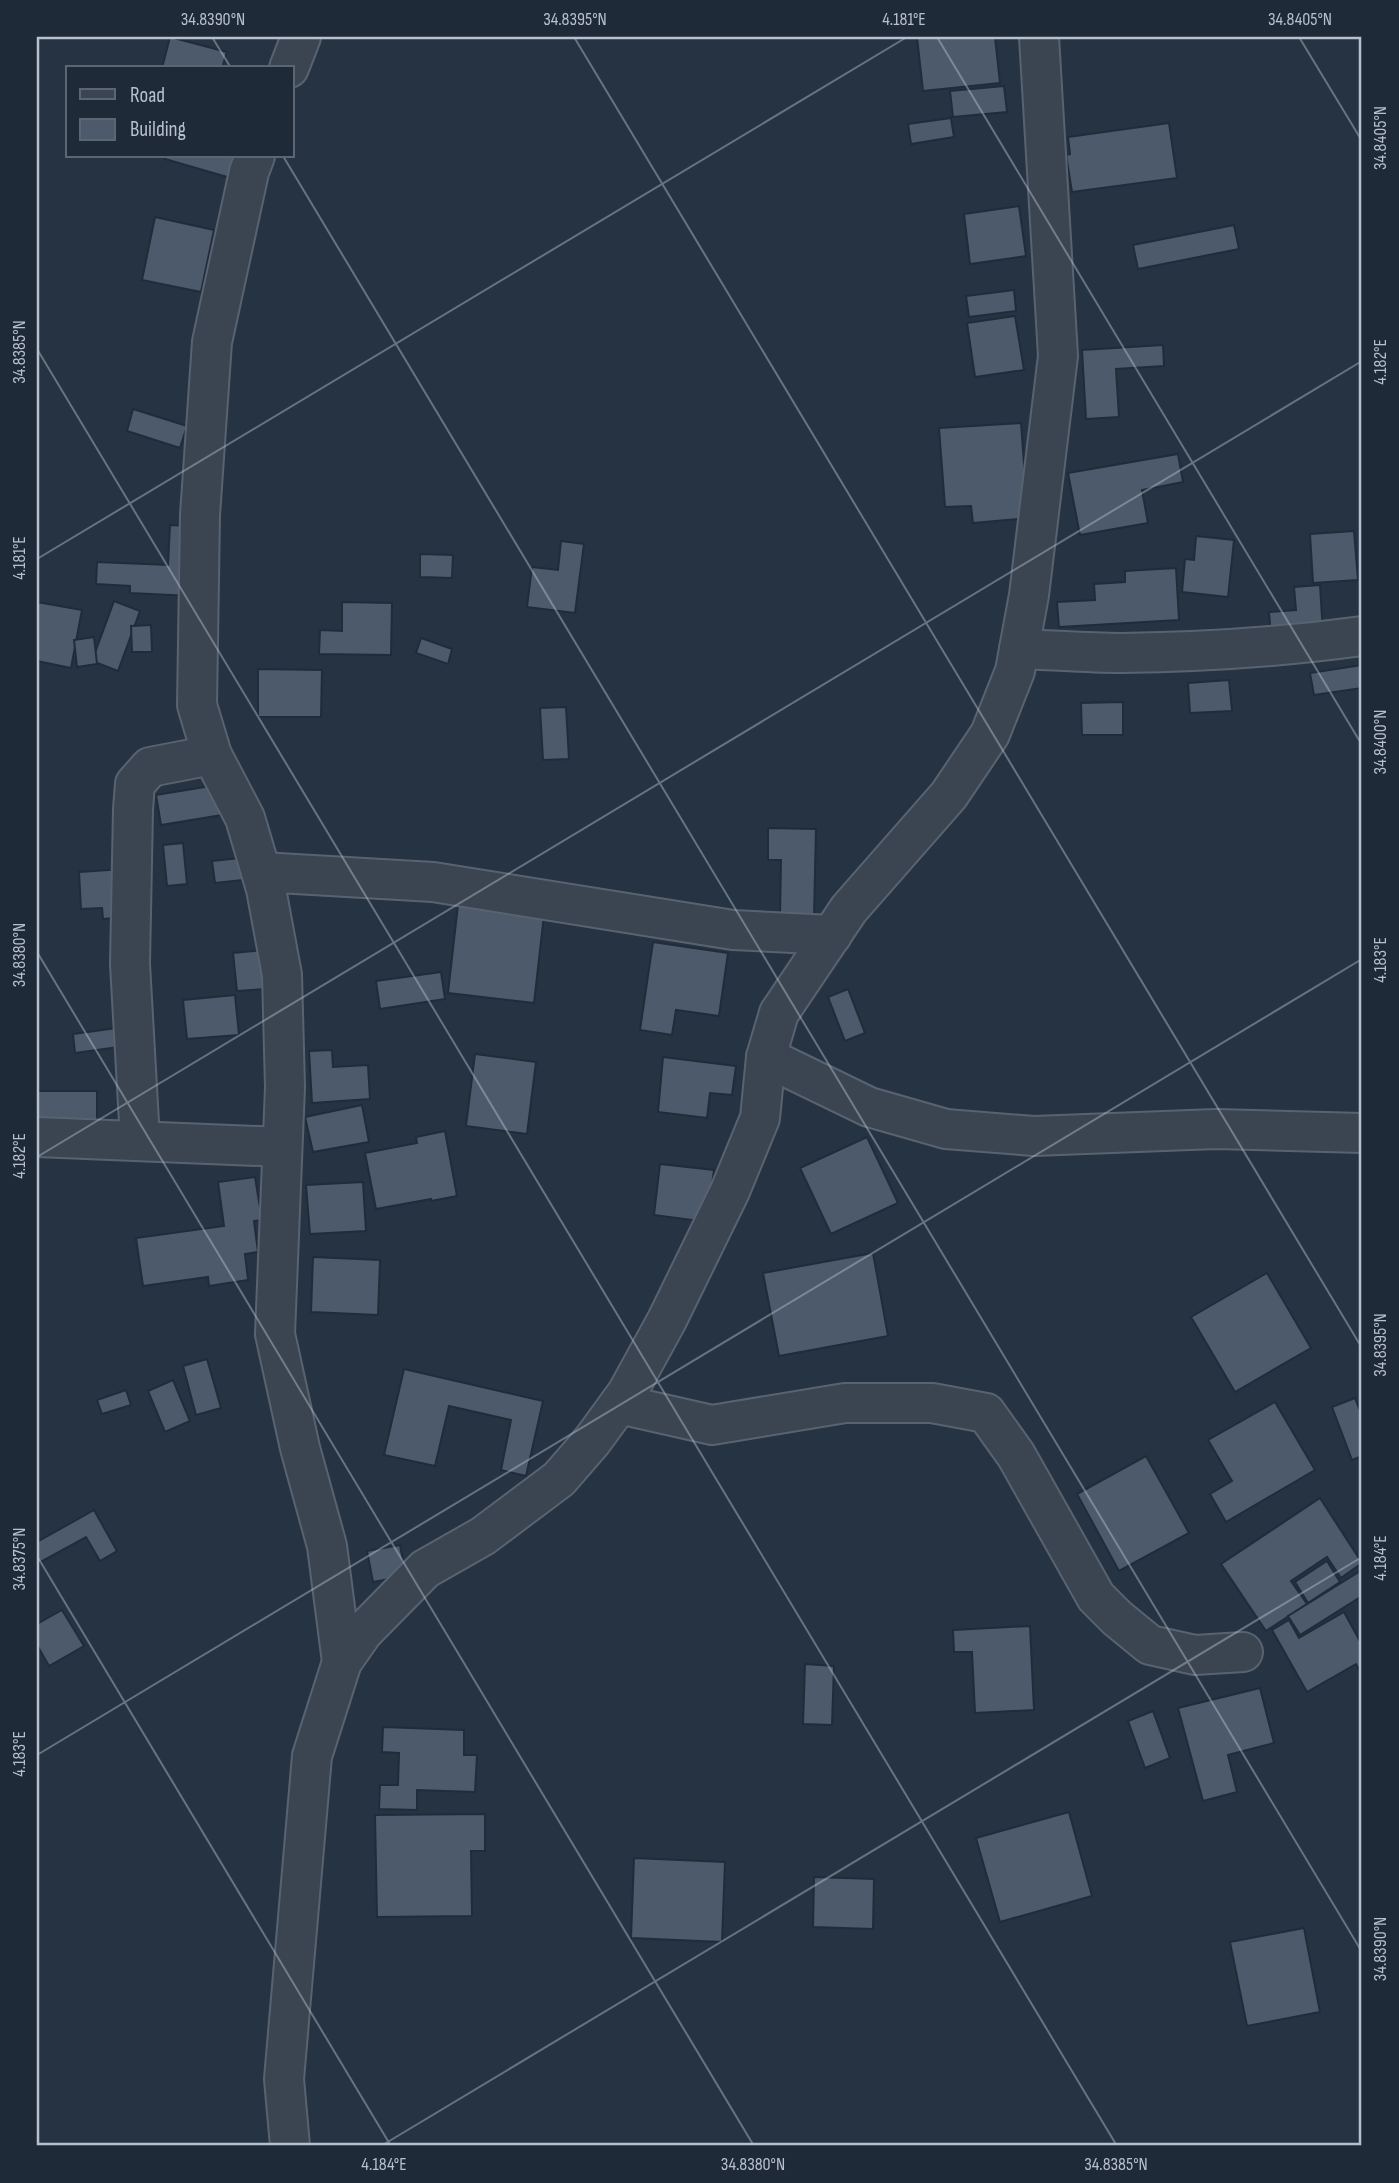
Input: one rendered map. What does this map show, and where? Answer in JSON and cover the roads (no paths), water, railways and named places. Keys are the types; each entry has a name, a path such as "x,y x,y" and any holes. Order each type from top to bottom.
{"street":[{"path":"290,66 301,37"},
{"path":"290,2146 284,2079 312,1756 342,1662 363,1632 425,1569 483,1536 559,1479 619,1404 667,1320 730,1191 760,1118 766,1057 779,1013 849,909 948,795 990,734 1015,671 1029,595 1058,356 1039,37"},
{"path":"254,158 212,342 200,514 197,705 212,755 245,818 266,889 282,975 285,1087 275,1334 300,1448 327,1546 342,1662"},
{"path":"1019,649 1118,653 1216,650 1362,636"},
{"path":"139,1140 130,964 135,783 150,767 212,755"},
{"path":"261,872 433,882 733,930 832,935"},
{"path":"766,1057 869,1107 946,1129 1034,1136 1216,1129 1362,1133"},
{"path":"37,1137 282,1147"},
{"path":"619,1404 712,1425 845,1403 932,1403 986,1413 1016,1455 1096,1597 1117,1618 1150,1645 1195,1655 1243,1652"}]}
